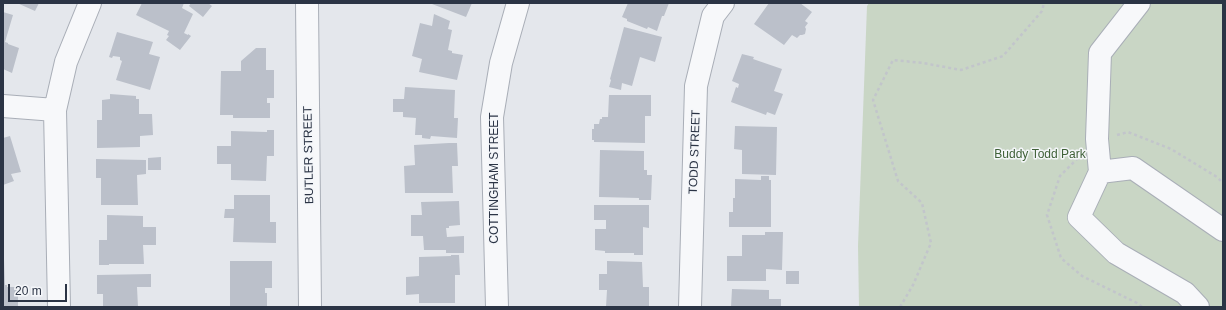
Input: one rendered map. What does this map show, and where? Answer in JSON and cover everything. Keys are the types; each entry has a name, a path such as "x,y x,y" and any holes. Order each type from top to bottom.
{"street":[{"path":"59,307 55,110 66,62 90,3"},
{"name":"BUTLER STREET","path":"307,3 310,307"},
{"name":"COTTINGHAM STREET","path":"496,307 492,117 501,63 518,3"},
{"name":"TODD STREET","path":"690,307 696,86 713,16 723,3"},
{"path":"1139,3 1100,53 1097,139 1100,172 1079,217 1116,253 1185,293 1198,307"},
{"path":"3,106 55,110"},
{"path":"1100,172 1133,168 1223,230"}],"path":[{"path":"900,307 913,285 931,243 922,203 898,181 873,100 893,60 923,63 962,70 1003,56 1042,11 1044,3"}],"green space":[{"name":"Buddy Todd Park","path":"869,3 1223,3 1223,307 859,307 858,246 867,6"}],"building":[{"path":"17,3 39,3 35,11"},
{"path":"142,3 184,3 182,8 193,14 184,33 191,36 180,50 166,40 169,36 167,35 169,31 136,15"},
{"path":"191,3 208,3 212,6 203,17 189,6"},
{"path":"472,3 466,17 432,4"},
{"path":"628,3 669,3 664,16 662,16 657,31 648,27 647,29 627,21 627,19 622,17"},
{"path":"769,3 800,3 812,12 805,21 808,23 805,27 805,34 800,35 797,38 792,35 784,45 754,24"},
{"path":"3,12 13,15 5,42 19,48 12,73 3,69"},
{"path":"434,14 450,21 448,29 452,30 448,50 452,51 452,53 463,55 457,80 419,72 422,59 412,56 420,23 432,26"},
{"path":"624,27 662,37 655,62 640,57 632,86 622,83 621,90 609,87"},
{"path":"117,32 153,42 149,54 160,57 150,90 116,80 122,61 120,60 120,57 109,57"},
{"path":"256,48 266,48 266,70 274,70 274,98 267,98 267,103 270,103 270,118 233,118 233,115 220,115 221,71 241,71 241,61"},
{"path":"742,54 754,57 753,59 782,69 774,91 783,94 775,115 767,112 766,115 731,102 736,87 738,88 739,84 732,81"},
{"path":"405,87 455,90 454,118 458,118 457,138 431,136 430,139 422,138 422,135 415,135 416,118 403,117 403,112 393,112 393,99 404,99"},
{"path":"110,94 136,96 136,99 139,99 139,114 152,114 153,135 140,136 140,147 97,148 97,120 102,120 102,100 110,99"},
{"path":"609,95 651,95 651,116 645,116 645,143 594,142 594,140 592,140 592,129 594,129 594,124 599,124 602,117 608,117"},
{"path":"735,126 777,127 776,175 742,174 742,150 734,149"},
{"path":"267,130 274,130 274,156 267,156 266,181 231,180 231,164 217,164 217,146 231,146 231,131 267,132"},
{"path":"10,136 21,172 11,174 14,181 3,185 3,138"},
{"path":"457,143 458,166 452,166 453,193 405,193 404,166 415,165 414,145"},
{"path":"600,150 644,151 644,170 647,170 647,175 652,175 651,200 639,200 639,198 599,197"},
{"path":"161,157 161,170 148,170 148,158"},
{"path":"96,159 146,160 146,174 137,175 138,205 101,205 101,178 96,178"},
{"path":"761,176 769,176 769,180 771,180 771,227 729,227 729,212 733,212 733,198 735,198 735,179 761,180"},
{"path":"234,195 270,195 270,222 276,222 276,243 233,242 234,218 224,218 225,209 234,209"},
{"path":"459,201 460,225 449,226 449,228 446,228 447,237 464,236 464,253 446,253 446,250 424,250 423,236 411,236 411,215 422,215 421,202"},
{"path":"594,205 649,205 649,228 643,227 643,255 634,255 634,253 605,253 605,251 595,250 595,229 606,229 606,220 594,220"},
{"path":"107,215 143,216 143,227 156,227 156,245 143,245 144,264 99,265 99,240 107,240"},
{"path":"765,232 783,232 782,270 766,269 766,281 727,281 727,256 742,256 742,235 765,235"},
{"path":"459,255 460,275 455,275 455,303 419,303 419,294 406,295 406,277 419,276 419,257"},
{"path":"3,259 5,285 7,285 7,287 18,287 18,307 3,307"},
{"path":"230,261 272,261 272,288 265,288 265,293 267,293 267,307 230,307"},
{"path":"607,261 642,262 643,287 649,287 649,307 606,307 607,290 599,290 599,274 607,274"},
{"path":"786,271 799,271 799,284 786,284"},
{"path":"151,274 151,287 137,287 138,307 103,307 103,294 97,294 97,275"},
{"path":"732,289 769,290 769,299 781,299 781,307 731,307"}]}
